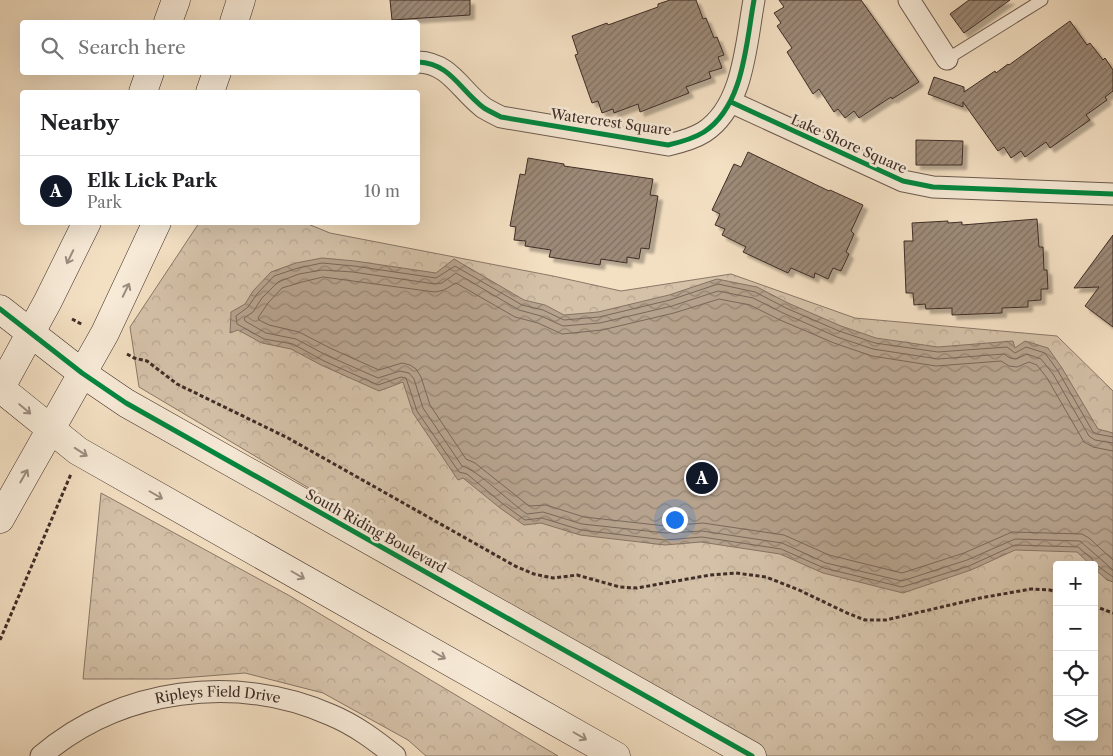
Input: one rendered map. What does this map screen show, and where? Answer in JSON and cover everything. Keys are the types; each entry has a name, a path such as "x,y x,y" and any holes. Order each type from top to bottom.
{"street":[{"path":"169,20 176,0"},
{"path":"235,20 241,0"},
{"name":"Watercrest Square","path":"420,62 428,62 443,68 484,108 501,117 668,145 686,141 704,132 720,118 731,102 739,80 754,0"},
{"path":"909,0 947,60"},
{"path":"143,90 149,75"},
{"path":"211,90 216,75"},
{"name":"Lake Shore Square","path":"731,102 903,182 933,187 1113,194"},
{"path":"86,225 51,296 0,388 78,451 616,756"},
{"path":"0,519 105,333 156,225"},
{"name":"South Riding Boulevard","path":"0,309 82,373 126,403 752,756"},
{"name":"Ripleys Field Drive","path":"41,756 90,722 116,710 167,695 224,691 272,696 309,706 353,726 377,741 395,756"}],"lane":[{"path":"947,60 1042,0"}],"path":[{"path":"127,354 147,361 177,384 288,438 515,566 534,574 553,578 576,575 620,587 637,588 710,575 743,574 766,578 799,590 865,620 886,620 980,598 1031,589 1053,591"},
{"path":"0,640 71,474"},
{"path":"1098,607 1113,613"}],"green space":[{"path":"198,225 310,225 330,233 621,291 731,274 855,318 1057,336 1113,391 1113,756 759,756 139,387 130,327"},
{"path":"101,493 290,596 558,756 426,756 408,740 323,693 245,673 169,679 83,679"}],"water":[{"path":"322,258 436,273 454,259 524,300 545,305 564,315 598,312 669,295 717,279 757,287 841,326 876,338 938,347 1013,341 1015,348 1025,341 1048,348 1098,429 1113,433 1113,582 1107,580 1098,572 1098,561 1087,561 1077,552 1015,550 971,570 903,593 823,573 780,554 701,542 665,545 580,535 541,523 524,525 463,478 458,480 413,413 403,382 379,391 321,365 291,349 262,343 238,330 230,333 231,312 245,304 253,291 271,272 296,263"}],"building":[{"path":"390,0 470,0 470,15 392,20"},
{"path":"670,0 696,0 703,19 706,18 714,38 717,37 724,55 718,57 722,68 709,72 711,78 686,87 689,93 640,112 638,104 614,113 613,109 602,113 598,101 592,103 575,55 578,54 572,36 658,7 658,4"},
{"path":"779,0 861,0 919,82 892,99 891,97 859,118 854,111 845,118 838,109 834,112 819,89 813,94 787,52 792,48 777,26 781,23 774,13 784,7"},
{"path":"969,0 1010,0 964,33 950,14"},
{"path":"1070,21 1087,45 1090,43 1103,60 1105,58 1113,70 1113,91 1105,97 1107,100 1086,115 1090,120 1050,148 1046,142 1025,157 1021,151 1011,158 1004,147 998,151 963,102 963,107 928,94 934,77 964,87 964,92 995,71 996,73 1009,65"},
{"path":"916,140 963,141 962,165 916,165"},
{"path":"748,152 829,191 863,205 851,231 854,234 846,252 849,254 841,271 833,268 828,279 815,273 814,278 791,268 788,273 743,252 746,247 722,235 725,229 715,225 720,214 712,210 734,164 741,167"},
{"path":"528,158 564,164 564,166 653,179 650,195 658,196 649,249 641,248 639,259 627,257 627,263 601,259 600,265 549,257 551,250 525,246 526,241 514,240 516,227 510,226 520,174 525,175"},
{"path":"1037,219 1039,247 1043,247 1044,270 1047,270 1048,289 1041,289 1041,300 1028,301 1028,307 1002,308 1002,313 952,315 952,308 926,309 925,304 914,305 913,293 906,293 904,241 913,241 912,223 948,221 948,223 962,222 962,225"},
{"path":"1113,235 1113,327 1085,306 1099,287 1074,288"}],"cycle path":[{"path":"420,62 438,67 447,72 484,108 501,117 668,145 704,132 717,121 728,106 741,72 754,0"},
{"path":"731,102 903,181 933,187 1113,194"},
{"path":"0,309 82,373 126,403 752,756"}],"place":[{"name":"Elk Lick Park","path":"702,478"}]}
